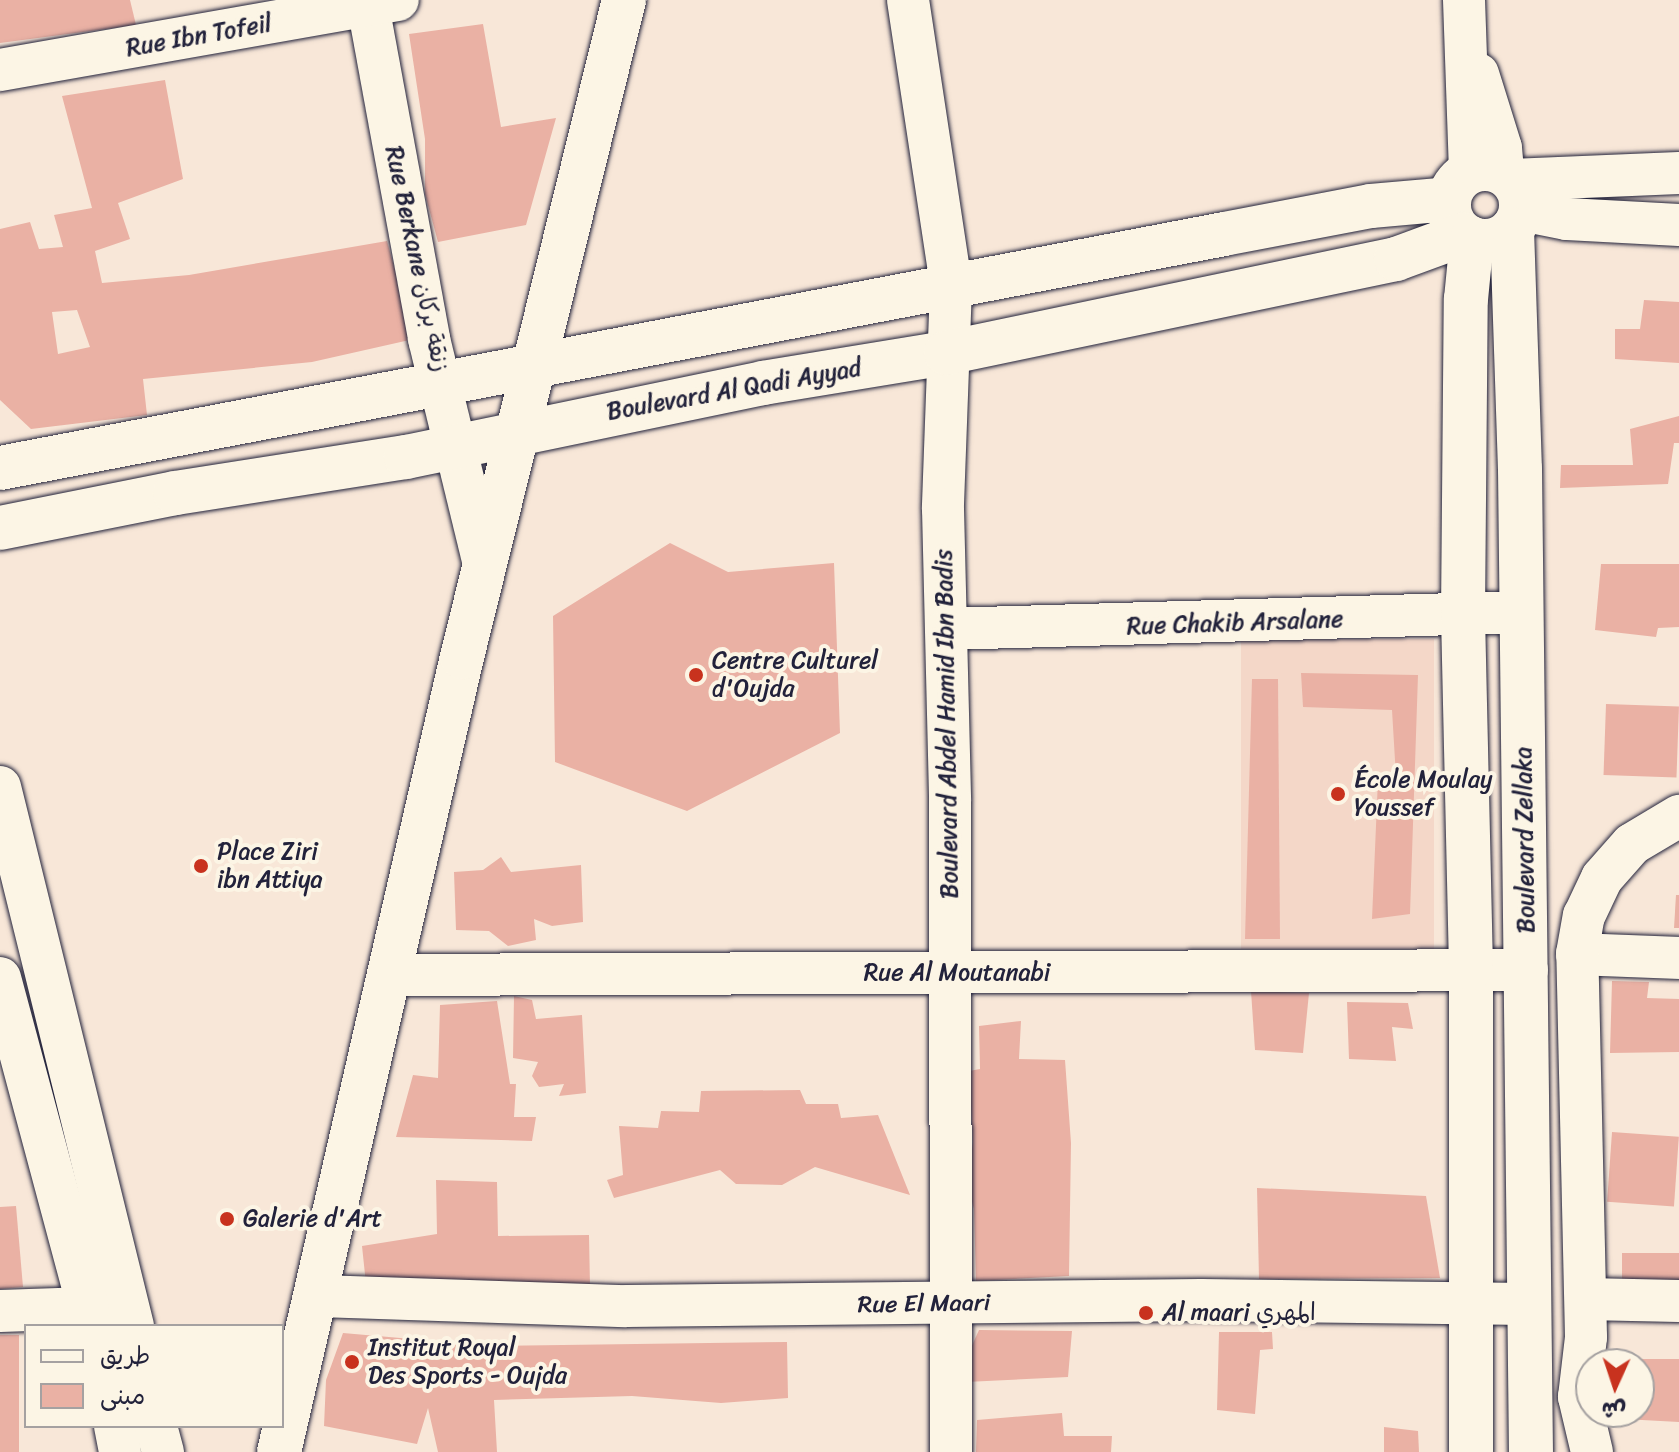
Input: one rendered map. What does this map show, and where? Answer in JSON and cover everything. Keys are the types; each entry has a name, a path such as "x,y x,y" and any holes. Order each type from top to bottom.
{"main road":[{"path":"279,1452 319,1296 388,975 484,564 624,0"},
{"name":"Boulevard Al Qadi Ayyad","path":"0,468 1371,206 1488,204"},
{"name":"Boulevard Al Qadi Ayyad","path":"0,528 175,493 406,457 458,442 763,383 946,353 1396,259 1488,204"},
{"name":"Boulevard Zellaka","path":"1488,204 1522,612 1531,1452"},
{"name":"Boulevard Zellaka","path":"1471,1452 1471,968 1463,615 1466,299 1488,204"}],"street":[{"name":"Boulevard Abdel Hamid Ibn Badis","path":"908,0 951,286 946,353 951,1452"},
{"name":"Boulevard Zellaka","path":"1464,0 1470,50 1495,124 1488,204"},
{"name":"Rue Ibn Tofeil","path":"0,70 377,2"},
{"name":"Rue Berkane زنقة بركان","path":"377,2 429,339 458,442 484,564"},
{"name":"Boulevard Al Qadi Ayyad","path":"1488,204 1679,173"},
{"name":"Boulevard Al Qadi Ayyad","path":"1488,204 1567,219 1679,225"},
{"name":"Rue Chakib Arsalane","path":"947,629 1522,612"},
{"path":"0,787 133,1324"},
{"path":"1592,1452 1579,1397 1586,1299 1577,954 1584,916 1602,878 1632,844 1679,816"},
{"path":"1577,954 1679,958"},
{"name":"Rue Al Moutanabi","path":"388,975 1527,970"},
{"path":"0,978 91,1317 0,1311"},
{"name":"Rue El Maari","path":"319,1296 626,1306 1201,1300 1470,1306 1529,1304"},
{"path":"1586,1299 1679,1301"},
{"path":"115,1428 120,1452"},
{"path":"157,1428 163,1452"}],"shaded area":[{"name":"École Moulay Youssef","path":"1241,639 1434,639 1434,949 1241,949"}],"building":[{"path":"0,0 130,0 136,25 0,43"},
{"path":"483,24 501,127 556,118 526,225 438,242 425,194 425,139 409,34"},
{"path":"165,80 183,179 118,203 130,239 95,251 102,283 189,275 387,241 414,339 312,362 143,379 147,415 31,429 0,400 0,229 30,222 39,249 63,247 54,215 92,208 62,96","holes":["77,310 90,347 58,354 52,312"]},
{"path":"1644,300 1679,302 1679,363 1615,359 1615,329 1640,329"},
{"path":"1679,416 1679,443 1674,443 1668,484 1560,488 1561,465 1633,465 1630,429"},
{"name":"Centre Culturel d'Oujda","path":"670,543 728,572 834,563 840,733 687,811 555,762 553,616"},
{"path":"1601,564 1679,564 1679,627 1658,628 1656,637 1595,630"},
{"path":"1301,673 1418,675 1410,914 1372,919 1378,779 1396,777 1392,710 1303,707"},
{"path":"1252,679 1278,679 1280,939 1245,939"},
{"path":"1606,704 1679,707 1676,778 1604,775"},
{"path":"501,857 511,872 581,865 583,922 552,926 534,919 536,940 508,946 489,931 456,930 454,872 483,870"},
{"path":"1676,895 1679,895 1679,928 1674,928"},
{"path":"1612,981 1649,982 1647,998 1679,999 1679,1052 1610,1053"},
{"path":"1251,991 1309,993 1303,1053 1255,1050"},
{"path":"514,996 532,1000 536,1019 582,1015 586,1093 559,1096 564,1084 539,1087 532,1076 538,1062 513,1058"},
{"path":"497,1001 510,1084 516,1084 514,1117 536,1117 532,1141 396,1137 413,1075 438,1078 440,1005"},
{"path":"1347,1002 1408,1003 1413,1029 1392,1027 1396,1061 1349,1059"},
{"path":"1021,1021 1019,1059 1065,1060 1071,1143 1069,1276 976,1281 974,1209 967,1184 973,1142 969,1071 980,1069 979,1026"},
{"path":"800,1090 806,1104 838,1104 841,1118 878,1115 910,1195 815,1167 782,1185 736,1184 720,1170 614,1198 607,1180 623,1175 619,1126 658,1128 661,1111 699,1112 701,1091"},
{"path":"1612,1132 1679,1137 1674,1207 1607,1202"},
{"path":"436,1180 497,1182 498,1236 589,1235 590,1286 366,1284 362,1246 437,1234"},
{"path":"1257,1188 1426,1196 1440,1278 1259,1279"},
{"path":"16,1206 23,1287 0,1289 0,1207"},
{"path":"1622,1253 1679,1253 1679,1287 1622,1287"},
{"path":"979,1330 1072,1331 1068,1377 966,1382 965,1361"},
{"path":"1219,1332 1272,1332 1273,1349 1260,1350 1255,1414 1217,1410"},
{"path":"343,1333 492,1346 787,1342 788,1398 721,1403 632,1396 494,1400 497,1452 438,1452 428,1408 417,1444 324,1426 326,1380"},
{"path":"0,1335 19,1335 19,1452 0,1452"},
{"path":"1655,1359 1679,1359 1679,1422 1655,1421"},
{"path":"1062,1413 1064,1436 1112,1436 1111,1452 976,1452 977,1420"},
{"path":"1384,1427 1418,1431 1419,1452 1384,1452"}],"place":[{"name":"Centre Culturel d'Oujda","path":"696,675"},
{"name":"École Moulay Youssef","path":"1338,794"},
{"name":"Place Ziri ibn Attiya","path":"201,866"},
{"name":"Galerie d'Art","path":"227,1219"},
{"name":"Al maari المهري","path":"1146,1313"},
{"name":"Institut Royal Des Sports - Oujda","path":"352,1362"}]}
